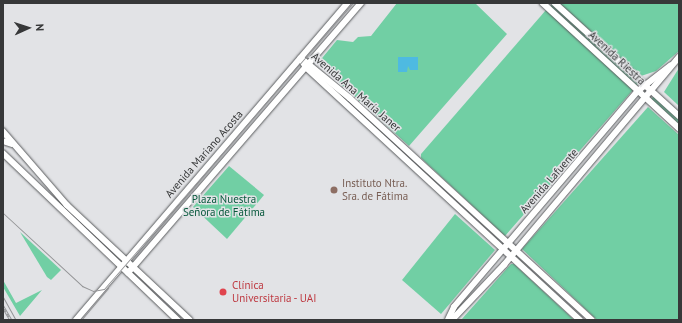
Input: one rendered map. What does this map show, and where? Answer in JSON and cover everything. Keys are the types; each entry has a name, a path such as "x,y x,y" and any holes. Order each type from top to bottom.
{"main road":[{"name":"Avenida Mariano Acosta","path":"76,320 348,3"},
{"name":"Avenida Mariano Acosta","path":"128,273 361,3"},
{"name":"Avenida Riestra","path":"543,3 679,128"},
{"name":"Avenida Riestra","path":"555,3 679,116"},
{"name":"Avenida Lafuente","path":"452,320 517,250 647,99 679,57"},
{"name":"Avenida Ana María Janer","path":"301,58 345,103 580,320"},
{"name":"Avenida Lafuente","path":"448,320 454,307 638,91 674,63"},
{"name":"Avenida Ana María Janer","path":"308,65 350,98 592,320"},
{"path":"345,103 350,98"},
{"path":"3,131 15,147 67,205 190,320"},
{"path":"3,141 15,147"},
{"path":"3,153 178,320"},
{"path":"406,159 411,154"}],"green space":[{"path":"397,3 475,3 507,34 409,146 318,63 337,40 353,42 358,37 371,36"},
{"path":"559,3 679,3 679,51 656,71 641,76"},
{"path":"552,4 639,83 636,87 550,7"},
{"path":"546,10 633,90 505,236 421,158 421,154"},
{"path":"679,68 679,106 664,92"},
{"path":"654,96 679,119 678,125 651,99"},
{"path":"648,107 679,135 679,320 597,320 522,249"},
{"name":"Plaza Nuestra Señora de Fátima","path":"229,166 264,195 227,239 193,207"},
{"path":"455,214 495,250 441,314 402,280"},
{"path":"20,232 61,270 51,280 47,277"},
{"path":"511,264 514,264 574,320 461,320"},
{"path":"3,280 16,303 42,290 20,316 3,287"}],"water":[{"path":"398,57 418,57 418,70 410,70 408,66 407,72 398,72"}],"tram line":[{"path":"3,213 82,286 93,291 104,289 353,3"},
{"path":"81,320 108,288"},
{"path":"3,297 16,320"}],"railway":[{"path":"3,306 11,320"}],"place":[{"name":"Instituto Ntra. Sra. de Fátima","path":"334,190"},
{"name":"Clínica Universitaria - UAI","path":"223,292"}]}
